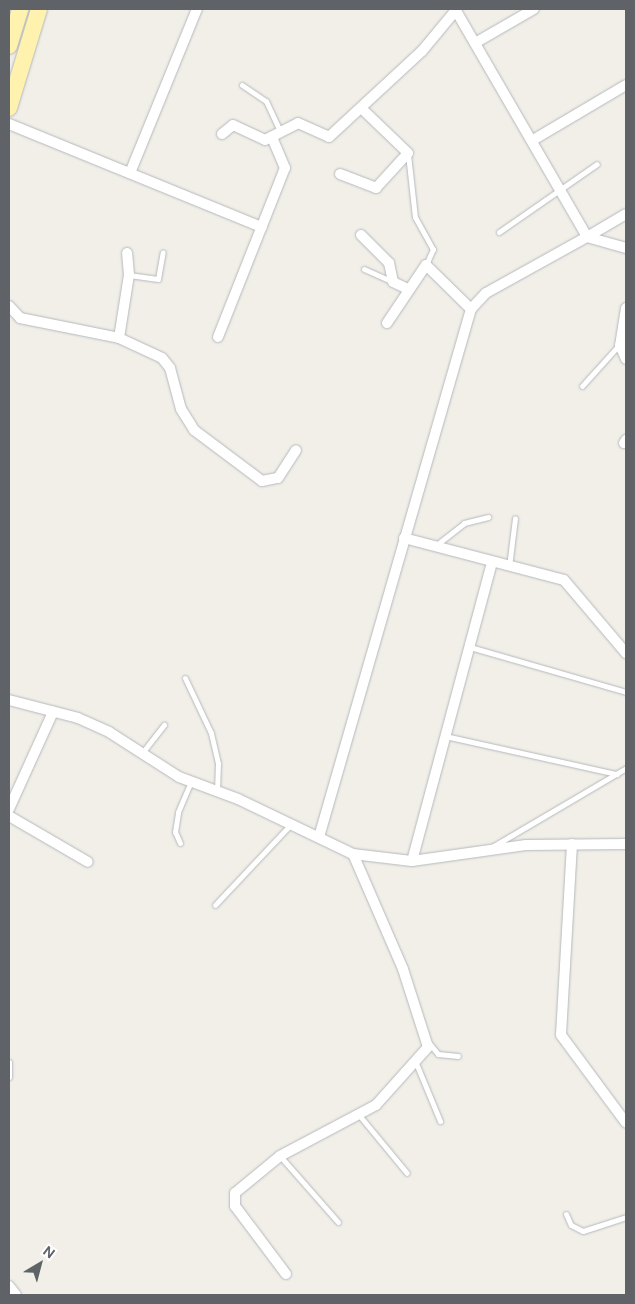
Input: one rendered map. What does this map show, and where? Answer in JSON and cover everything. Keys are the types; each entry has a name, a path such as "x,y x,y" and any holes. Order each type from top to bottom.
{"main road":[{"path":"9,46 20,9"},
{"path":"9,108 39,9"}],"street":[{"path":"130,173 197,9"},
{"path":"475,43 534,9"},
{"path":"222,134 233,125 261,141 298,122 329,138 422,50 455,10 533,140 587,236 626,248"},
{"path":"533,140 626,85"},
{"path":"340,174 376,188 408,154 361,108"},
{"path":"9,124 262,227"},
{"path":"218,336 285,168 276,134"},
{"path":"319,837 471,309 486,293 626,214"},
{"path":"361,235 389,263 393,282 408,289"},
{"path":"119,338 129,275 127,252"},
{"path":"387,323 408,289 426,265 471,309"},
{"path":"9,306 20,318 119,338 162,358 170,368 181,409 194,430 262,480 278,478 296,450"},
{"path":"626,308 620,345 626,359"},
{"path":"404,538 492,563 564,580 626,653"},
{"path":"412,861 444,736 492,563"},
{"path":"9,700 53,712 109,732 192,782 292,824 353,854 412,861 481,854 526,845 626,844"},
{"path":"9,809 53,712"},
{"path":"9,816 88,862"},
{"path":"572,844 561,1035 626,1123"},
{"path":"286,1274 233,1199 249,1179 280,1156 359,1115 416,1063 429,1043 403,969 353,854"},
{"path":"9,1286 16,1295"}],"lane":[{"path":"242,85 266,101 276,134"},
{"path":"408,154 415,217 433,250 426,265"},
{"path":"499,232 560,187 597,164"},
{"path":"129,275 158,279 163,252"},
{"path":"364,269 393,282"},
{"path":"582,386 620,345"},
{"path":"434,546 464,523 488,517"},
{"path":"509,567 515,518"},
{"path":"470,647 626,692"},
{"path":"185,678 211,733 218,763 217,792"},
{"path":"142,753 164,724"},
{"path":"444,736 617,774"},
{"path":"481,854 626,768"},
{"path":"180,843 175,832 178,812 192,782"},
{"path":"216,905 292,824"},
{"path":"429,1043 438,1054 458,1056"},
{"path":"9,1062 9,1077"},
{"path":"416,1063 440,1121"},
{"path":"359,1115 407,1173"},
{"path":"280,1156 338,1222"},
{"path":"566,1214 571,1225 583,1230 626,1217"}]}
